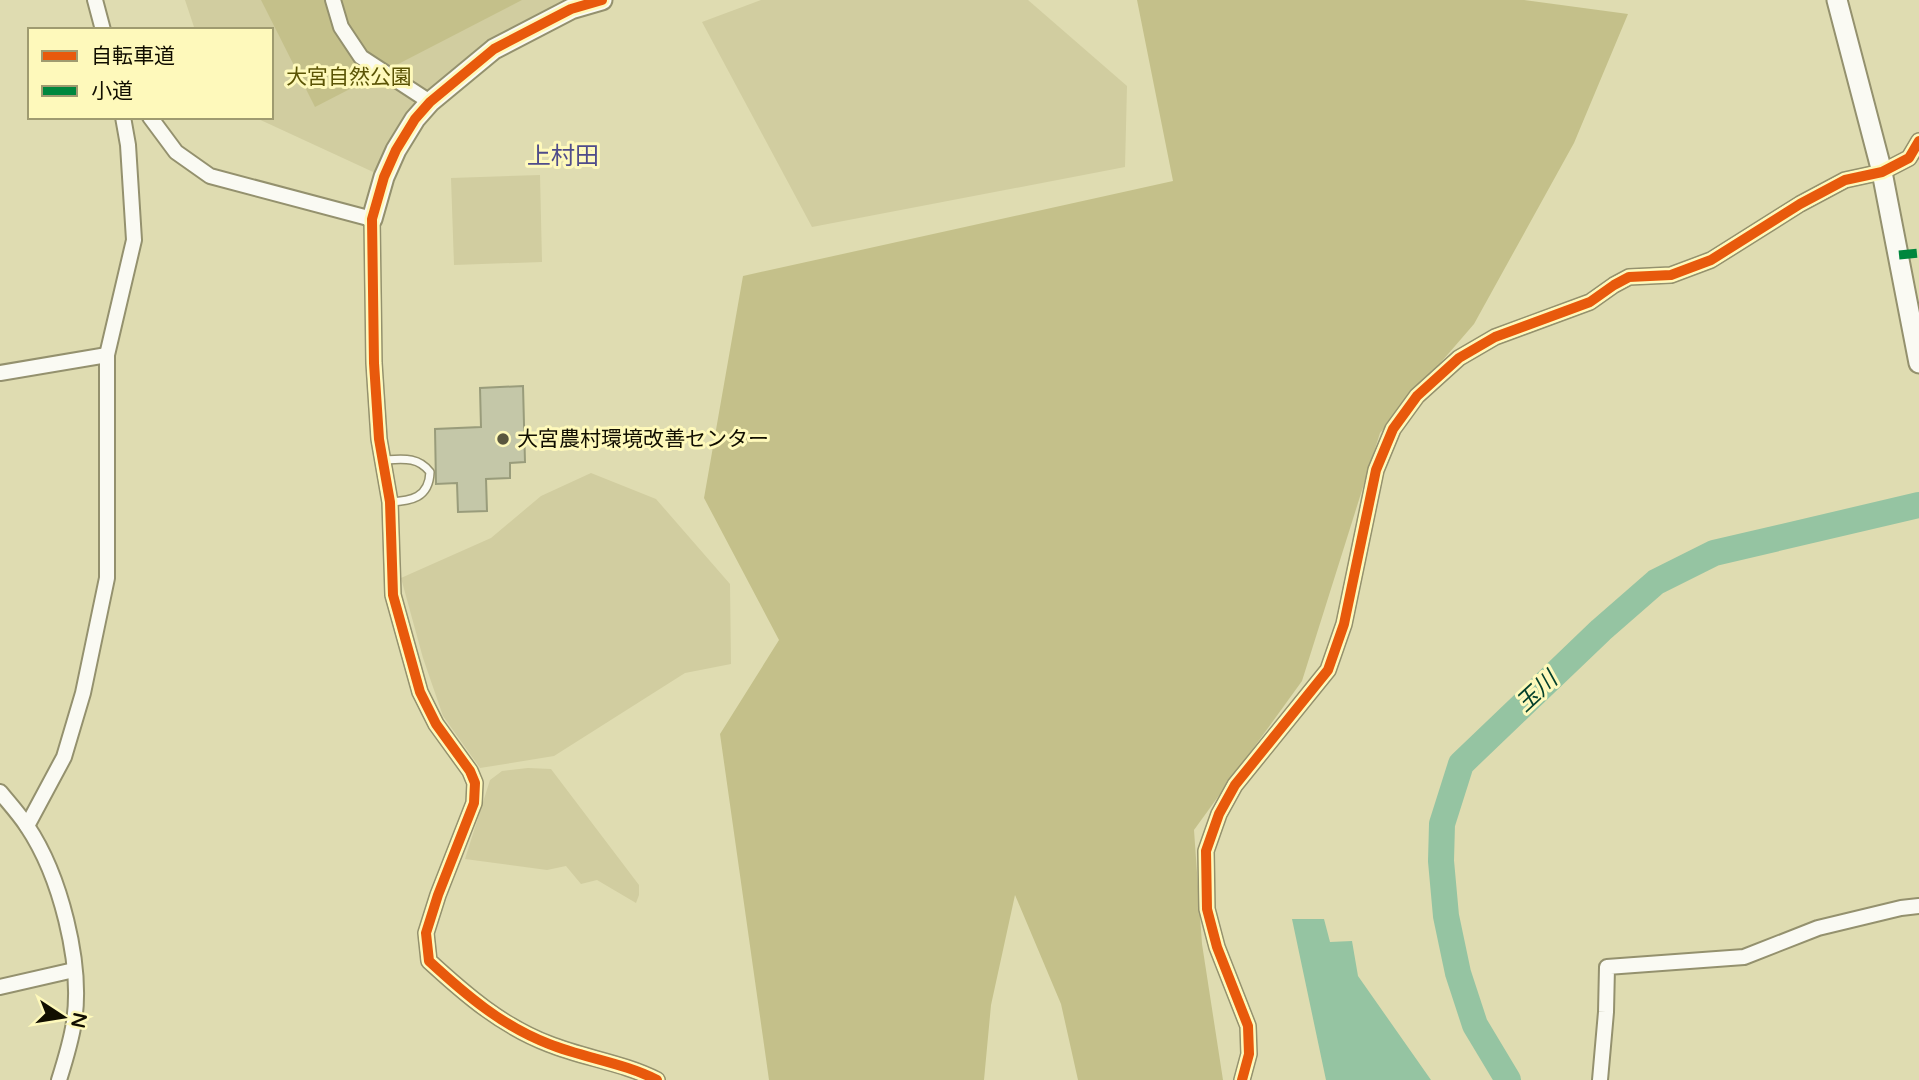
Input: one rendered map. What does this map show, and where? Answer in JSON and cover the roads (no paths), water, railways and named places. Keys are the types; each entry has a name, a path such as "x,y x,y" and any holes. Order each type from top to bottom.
{"main road":[{"path":"372,219 384,177 396,150 415,119 430,102 494,49 571,9 602,0"},
{"path":"1837,0 1882,172 1919,363"}],"street":[{"path":"95,0 102,28"},
{"path":"332,0 341,27 361,57 430,102"},
{"path":"27,826 64,757 83,694 107,578 107,355 134,240 128,145 123,119"},
{"path":"151,119 176,152 210,176 372,219 374,363 379,439 390,502 393,595 420,692 436,724 470,771 475,783 474,803 426,933 429,961 464,994 500,1021 547,1044 657,1080"},
{"path":"1242,1080 1249,1054 1248,1026 1217,947 1207,909 1206,851 1219,814 1235,785 1328,670 1344,624 1376,470 1393,429 1417,396 1450,365 1495,337 1590,302 1629,277 1671,275 1711,260 1800,204 1845,180 1882,172 1909,158 1919,141"},
{"path":"0,373 107,355"},
{"path":"0,792 27,826 44,855 62,910 74,970 74,1020 60,1080"},
{"path":"1600,1080 1606,1012 1606,967 1744,957 1818,928 1919,906"},
{"path":"0,987 74,970"}],"lane":[{"path":"383,460 414,459 424,464 430,472 426,488 420,497 412,501 390,502"}],"waterway":[{"name":"玉川","path":"1508,1080 1475,1025 1458,973 1446,916 1441,861 1442,824 1461,764 1601,630 1656,582 1714,553 1919,505"}],"place":[{"name":"大宮農村環境改善センター","path":"503,439"}],"district":[{"name":"上村田","path":"563,156"}],"park label":[{"name":"大宮自然公園","path":"349,77"}]}
